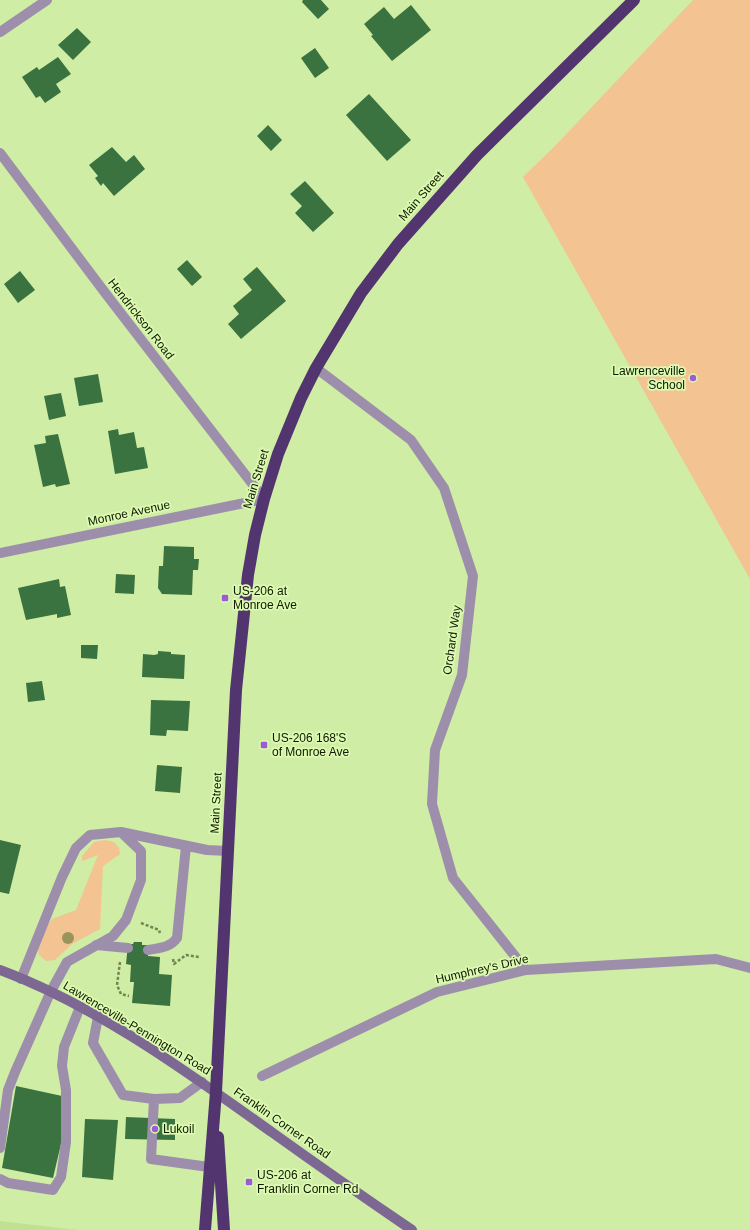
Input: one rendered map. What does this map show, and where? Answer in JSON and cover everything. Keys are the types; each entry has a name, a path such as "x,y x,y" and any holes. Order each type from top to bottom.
{"highway":[{"name":"Main Street","path":"216,1092 236,690 248,575 255,535 278,454 301,398 316,368 361,293 402,239 477,155 634,0"},
{"path":"205,1230 216,1092"},
{"path":"216,1092 224,1230"}],"street":[{"path":"0,32 47,0"},
{"name":"Hendrickson Road","path":"0,153 106,294 264,499"},
{"name":"Orchard Way","path":"316,368 412,440 444,488 473,576 462,675 435,750 432,804 453,878 526,970"},
{"name":"Monroe Avenue","path":"0,553 264,499"},
{"path":"21,979 62,877 76,848 90,835 121,832 207,850 228,852"},
{"path":"0,1148 8,1090 14,1072 51,991 67,962 112,936 126,920 141,880 141,851 121,832"},
{"path":"148,950 167,947 174,943 178,938 186,846"},
{"path":"96,945 128,948"},
{"name":"Humphrey's Drive","path":"262,1076 437,992 526,970 716,959 750,968"},
{"name":"Lawrenceville-Pennington Road","path":"0,970 51,991 98,1017 159,1054 216,1092"},
{"path":"0,1179 8,1183 54,1190 61,1177 66,1142 66,1090 62,1066 64,1047 80,1007"},
{"path":"98,1017 93,1043 123,1095 154,1099 180,1098 202,1082"},
{"name":"Franklin Corner Road","path":"216,1092 412,1230"},
{"path":"154,1099 151,1159 209,1167"}],"path":[{"path":"172,957 174,964 186,955 199,957"},
{"path":"120,959 118,986 121,994 130,996"}],"shaded area":[{"name":"Lawrenceville School","path":"693,0 750,0 750,579 523,177 556,145"},
{"path":"105,840 114,842 119,848 120,854 103,866 100,929 72,944 55,960 46,961 39,955 38,950 46,928 52,919 76,910 98,855 82,861 82,856 94,842"},
{"path":"0,1221 78,1230 0,1230"}],"building":[{"path":"303,0 321,0 329,9 318,19 302,2"},
{"path":"411,5 431,30 392,61 371,36 373,35 364,24 384,7 394,19"},
{"path":"77,28 91,42 73,60 58,45"},
{"path":"315,48 329,68 315,78 301,58"},
{"path":"58,57 71,74 56,84 61,92 45,103 40,96 36,98 22,77 37,67 39,70"},
{"path":"369,94 411,140 387,161 346,115"},
{"path":"268,125 282,140 271,151 257,136"},
{"path":"112,147 126,162 134,155 145,169 114,196 103,183 101,186 95,178 98,176 89,165"},
{"path":"305,181 334,213 313,232 295,213 302,206 290,194"},
{"path":"187,260 202,277 192,286 177,269"},
{"path":"257,267 286,301 241,339 228,324 239,314 233,306 252,290 243,279"},
{"path":"20,271 35,290 18,303 4,284"},
{"path":"98,374 103,402 79,406 74,378"},
{"path":"61,393 66,416 49,420 44,396"},
{"path":"118,429 119,435 134,432 137,448 144,447 148,468 115,474 108,431"},
{"path":"58,434 70,484 56,487 55,484 43,487 34,445 46,443 45,436"},
{"path":"164,546 194,547 194,559 199,559 198,570 193,570 192,595 162,594 158,588 159,566 163,566"},
{"path":"116,574 135,575 134,594 115,593"},
{"path":"59,579 60,587 65,586 71,615 57,618 57,614 26,620 18,588"},
{"path":"81,645 98,645 97,659 81,658"},
{"path":"158,651 185,655 184,679 142,677 143,654 154,655 158,654"},
{"path":"42,681 45,700 28,702 26,683"},
{"path":"151,700 190,701 188,731 167,730 166,736 150,735"},
{"path":"157,765 182,767 180,793 155,791"},
{"path":"0,840 21,845 9,894 0,892"},
{"path":"134,942 142,942 142,945 148,945 148,956 160,957 159,974 172,975 170,1006 132,1003 134,982 130,982 131,965 126,964 128,944 133,944"},
{"path":"16,1086 62,1096 61,1144 53,1178 2,1168"},
{"path":"126,1117 175,1119 175,1140 125,1139"},
{"path":"85,1119 118,1120 113,1180 82,1177"}],"place":[{"name":"Lawrenceville School","path":"693,378"},
{"name":"US-206 at Monroe Ave","path":"225,598"},
{"name":"US-206 168'S of Monroe Ave","path":"264,745"},
{"name":"Lukoil","path":"155,1129"},
{"name":"US-206 at Franklin Corner Rd","path":"249,1182"}]}
